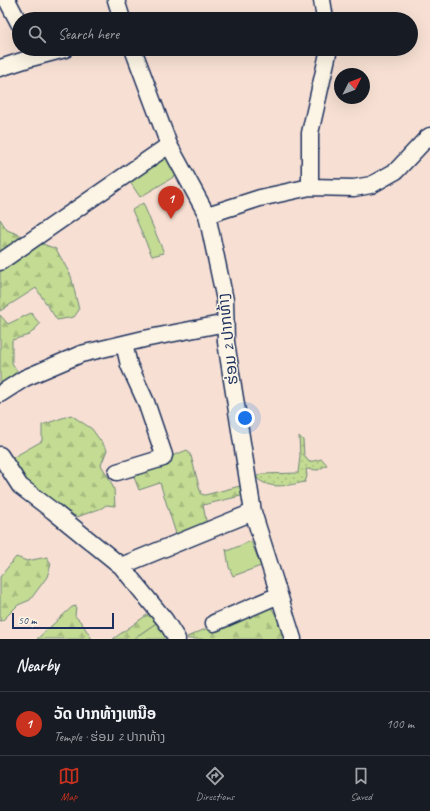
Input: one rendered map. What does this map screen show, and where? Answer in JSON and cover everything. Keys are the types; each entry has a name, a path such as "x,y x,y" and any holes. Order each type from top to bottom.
{"street":[{"path":"7,0 13,12"},
{"path":"116,0 120,12"},
{"path":"322,0 324,12"},
{"path":"0,68 23,56"},
{"name":"ຮ່ອມ 2 ປາກທ້າງ","path":"136,56 169,145 207,215 226,300 226,342 253,512 294,639"},
{"path":"310,187 310,133 327,56"},
{"path":"207,215 260,198 310,187 354,188 371,185 396,171 430,136"},
{"path":"0,262 169,145"},
{"path":"0,394 25,378 82,354 226,323"},
{"path":"117,472 163,458 164,455 146,402 129,365 124,344"},
{"path":"0,455 20,486 121,566 164,620 177,639"},
{"path":"121,566 253,512"},
{"path":"214,623 279,594"}],"green space":[{"path":"168,154 177,175 140,197 130,182"},
{"path":"143,203 164,253 152,256 132,210"},
{"path":"0,219 7,230 56,249 71,276 79,310 74,317 57,320 36,288 0,311"},
{"path":"31,313 40,324 29,335 12,340 12,363 19,374 22,390 0,398 0,315 8,324"},
{"path":"71,415 92,429 107,450 101,465 114,489 115,506 106,505 102,508 77,517 26,482 14,464 12,458 42,441 42,425"},
{"path":"299,436 303,440 304,455 309,462 322,459 327,465 318,470 306,469 307,476 305,482 273,486 256,477 261,474 298,473 300,456"},
{"path":"187,450 191,456 201,494 205,495 244,485 245,495 203,505 207,526 177,537 160,483 139,490 132,472"},
{"path":"251,541 261,566 233,576 229,567 226,549 227,551"},
{"path":"16,557 27,561 47,557 51,564 47,577 30,600 18,605 3,620 0,621 0,577"},
{"path":"268,602 289,638 188,639 187,637"},
{"path":"76,606 75,616 81,622 92,639 37,639 72,607"},
{"path":"151,612 156,623 133,639 113,639"},
{"path":"156,623 167,639 133,639"}],"place":[{"name":"ວັດ ປາກທ້າງເຫນືອ","path":"171,219"}]}
